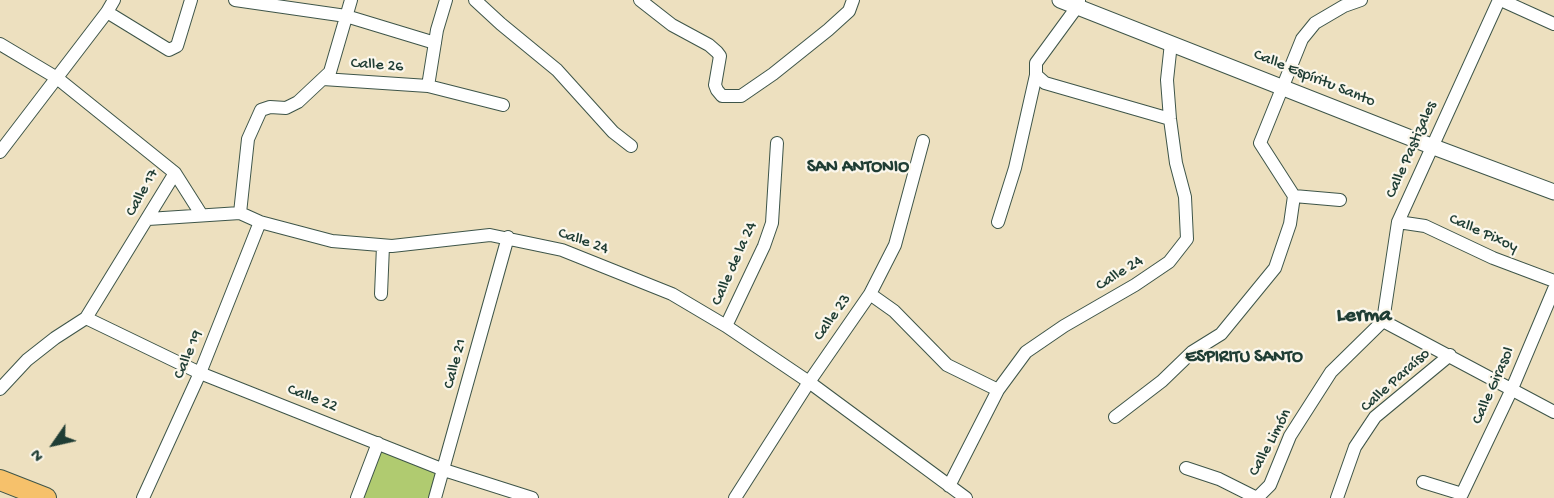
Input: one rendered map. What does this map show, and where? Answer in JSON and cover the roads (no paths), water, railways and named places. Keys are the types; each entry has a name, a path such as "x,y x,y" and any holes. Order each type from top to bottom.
{"main road":[{"path":"0,480 46,498"}],"street":[{"path":"0,152 114,0"},
{"path":"107,12 169,50 177,46 191,0"},
{"name":"Calle 26","path":"235,0 346,16 435,43"},
{"path":"240,213 248,139 261,110 270,107 286,108 298,102 330,72 351,0"},
{"path":"428,86 435,43 446,0"},
{"path":"475,0 557,70 613,132 631,146"},
{"path":"640,0 672,25 709,45 717,52 720,56 715,85 722,96 741,96 773,74 849,11 854,0"},
{"name":"Calle Espíritu Santo","path":"1060,0 1079,3 1172,43 1431,146 1554,192"},
{"path":"1114,417 1162,381 1192,352 1221,334 1275,268 1290,224 1294,196 1260,143 1302,39 1315,23 1344,3 1361,0"},
{"path":"1500,0 1554,24"},
{"name":"Calle Pastizales","path":"1383,321 1398,222 1500,0"},
{"path":"998,222 1015,168 1036,75 1036,63 1079,3"},
{"name":"Calle 24","path":"950,486 998,390 1026,352 1169,262 1187,238 1185,197 1176,163 1167,80 1172,43"},
{"name":"Calle 17","path":"0,44 57,78 175,173 86,318 54,338 27,360 0,389"},
{"path":"1036,75 1046,83 1170,119"},
{"name":"Calle 26","path":"323,79 428,86 503,105"},
{"name":"Calle 23","path":"735,498 809,382 870,294 895,245 923,141"},
{"name":"Calle de la 24","path":"726,326 764,246 772,223 777,143"},
{"path":"175,173 201,214"},
{"path":"1294,196 1340,200"},
{"name":"Calle 24","path":"148,219 240,213 260,222 332,242 392,246 490,235 562,250 672,294 726,326 809,382 966,498"},
{"name":"Calle 19","path":"143,498 200,373 260,222"},
{"name":"Calle Pixoy","path":"1398,222 1425,226 1493,258 1554,281"},
{"name":"Calle 21","path":"435,498 508,237"},
{"path":"381,294 383,246"},
{"name":"Calle Girasol","path":"1464,497 1554,289"},
{"path":"870,294 894,311 947,366 998,390"},
{"name":"Calle 22","path":"86,318 200,373 444,470 532,498"},
{"path":"1383,321 1554,412"},
{"name":"Calle Limón","path":"1257,498 1269,485 1290,436 1331,372 1383,321"},
{"name":"Calle Paraíso","path":"1337,498 1355,447 1375,417 1450,355"},
{"path":"357,498 378,443"},
{"path":"1186,468 1219,479 1257,498"},
{"path":"1423,482 1464,497"}],"district":[{"name":"SAN ANTONIO","path":"858,168"},
{"name":"Lerma","path":"1364,317"},
{"name":"ESPIRITU SANTO","path":"1244,358"}]}
